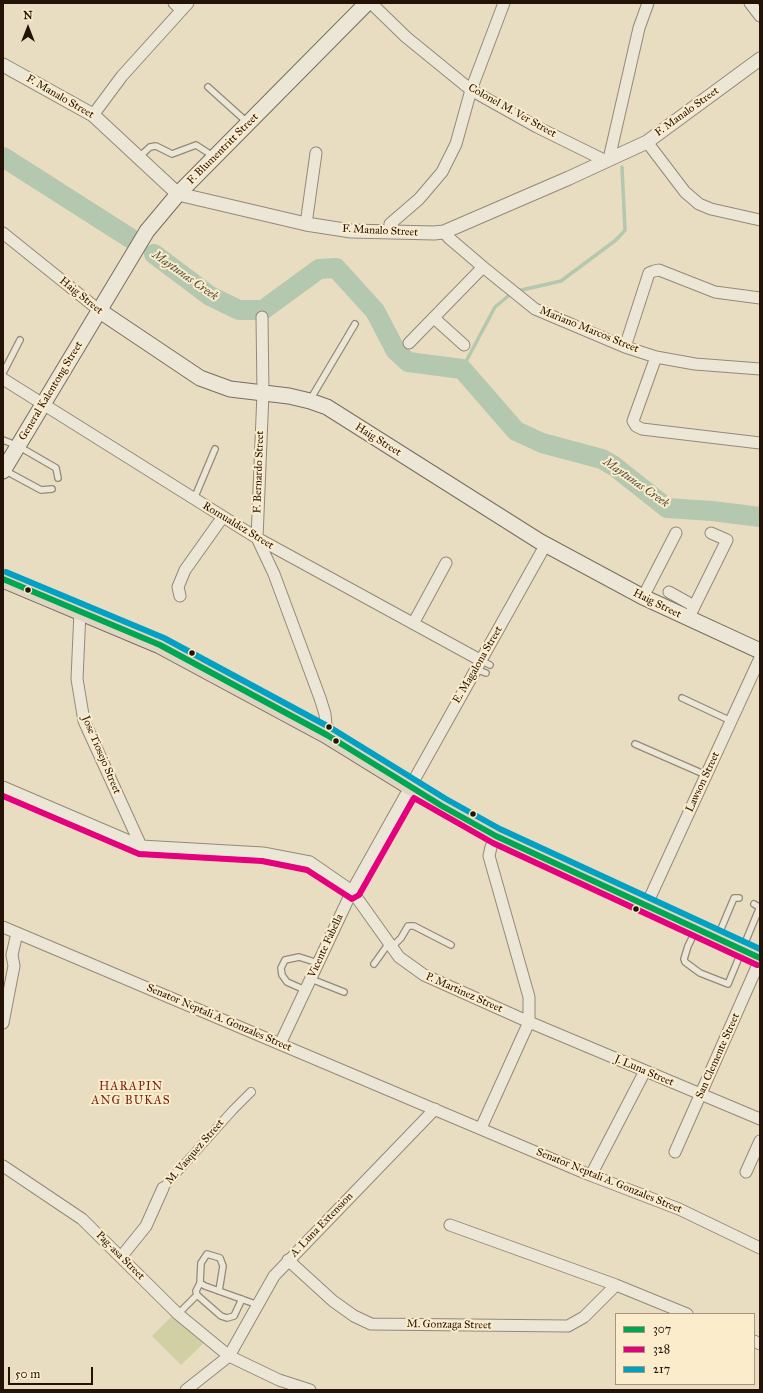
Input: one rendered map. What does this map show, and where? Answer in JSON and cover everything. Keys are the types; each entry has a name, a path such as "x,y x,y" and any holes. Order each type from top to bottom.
{"main road":[{"name":"F. Blumentritt Street","path":"100,312 147,231 178,194 367,3"},
{"name":"Haig Street","path":"100,312 200,378 230,389 310,401 327,407 546,544 643,597 691,612 760,651"},
{"name":"General Kalentong Street","path":"3,471 100,312"},
{"path":"3,579 160,645 327,735 411,787 496,836 760,959"}],"street":[{"name":"Colonel M. Ver Street","path":"371,3 406,37 471,90 537,127 607,160"},
{"path":"389,232 390,224 419,198 442,172 456,144 471,90 504,3"},
{"path":"607,160 639,28 648,3"},
{"path":"750,3 760,16"},
{"path":"93,115 122,76 181,5"},
{"name":"F. Manalo Street","path":"3,64 93,115 178,194 306,224 351,230 444,232 646,142 760,59"},
{"path":"646,142 685,192 699,204 711,209 760,220"},
{"path":"306,224 316,153"},
{"name":"Mariano Marcos Street","path":"444,232 504,285 535,309 625,346 656,356 695,364 760,368"},
{"name":"Haig Street","path":"3,233 100,312"},
{"path":"409,343 483,267"},
{"path":"625,346 649,273 654,271 659,270 715,292 760,298"},
{"name":"F. Bernardo Street","path":"262,317 263,393 257,538 274,574 320,698 325,714 327,735"},
{"path":"434,318 464,345"},
{"path":"656,356 634,421 636,426 642,429 760,443"},
{"name":"Romualdez Street","path":"3,379 222,518 414,622 482,665"},
{"path":"180,596 178,587 185,570 222,518"},
{"path":"643,597 676,533"},
{"path":"668,592 691,612 727,540 711,533"},
{"name":"E. Magalona Street","path":"411,787 482,665 546,544"},
{"path":"414,622 446,563"},
{"name":"Jose Tiosejo Street","path":"80,611 77,679 84,720 141,846"},
{"name":"Lawson Street","path":"646,906 760,658"},
{"name":"P. Martinez Street","path":"3,787 141,846 263,853 310,862 352,891 399,957 424,975 529,1022"},
{"name":"Vicente Fabella","path":"280,1044 352,891 411,787"},
{"path":"480,1128 529,1022 529,997 489,856 496,836"},
{"name":"Senator Neptali A. Gonzales Street","path":"3,927 591,1175 679,1209 760,1248"},
{"path":"3,1023 14,966 12,955 17,933"},
{"name":"San Clemente Street","path":"676,1152 760,959"},
{"name":"J. Luna Street","path":"529,1022 760,1119"},
{"path":"591,1175 645,1071"},
{"name":"M. Vasquez Street","path":"121,1257 146,1226 163,1188 233,1110 252,1092"},
{"name":"A. Luna Extension","path":"229,1356 274,1276 435,1109"},
{"path":"746,1172 760,1141"},
{"name":"Pag-asa Street","path":"3,1166 82,1219 178,1314 229,1356 279,1380 310,1390"},
{"path":"450,1225 616,1285 684,1313"},
{"name":"M. Gonzaga Street","path":"288,1260 332,1301 354,1316 371,1324 568,1326 584,1318 616,1285"},
{"path":"186,1390 229,1356"}],"lane":[{"path":"208,87 248,124"},
{"path":"139,158 150,147 156,146 172,154 196,145 215,157"},
{"path":"310,401 355,324"},
{"path":"3,373 20,340"},
{"path":"3,440 18,446 56,468 58,478"},
{"path":"194,499 215,449"},
{"path":"3,471 41,490 52,489"},
{"path":"482,665 486,673"},
{"path":"682,698 730,721"},
{"path":"635,744 706,775"},
{"path":"717,938 734,898 739,898"},
{"path":"696,929 684,959 700,973 728,984 733,968 743,950 759,909 759,907 754,904"},
{"path":"374,964 390,945 401,938 408,926 414,926 451,945"},
{"path":"305,990 286,982 282,975 281,968 285,960 299,957 318,963"},
{"path":"311,979 344,992"},
{"path":"219,1291 223,1266 220,1258 207,1254 201,1263 200,1283 196,1291 197,1296 221,1316 227,1318 234,1316 242,1299"},
{"path":"200,1283 258,1305"},
{"path":"178,1314 197,1296"}],"shaded area":[{"path":"174,1314 204,1343 181,1365 152,1336"}],"waterway":[{"name":"Maytunas Creek","path":"3,157 130,238"},
{"path":"462,369 495,307 513,292 561,281 616,240 625,230 622,167"},
{"name":"Maytunas Creek","path":"143,246 154,254"},
{"name":"Maytunas Creek","path":"154,254 210,296 239,310 263,310 319,269 336,268 375,311 396,351 408,362 462,369 516,431 542,443 602,459 614,466 667,508 712,511 760,517"}],"transit line":[{"name":"217","path":"6,572 164,638 331,728 446,799 500,829 760,949"},
{"name":"307","path":"3,579 160,645 327,735 442,806 496,836 760,958"},
{"name":"328","path":"3,796 139,854 262,861 307,870 352,899 359,895 414,798 493,843 757,965"}],"district":[{"name":"HARAPIN ANG BUKAS","path":"131,1094"}]}
